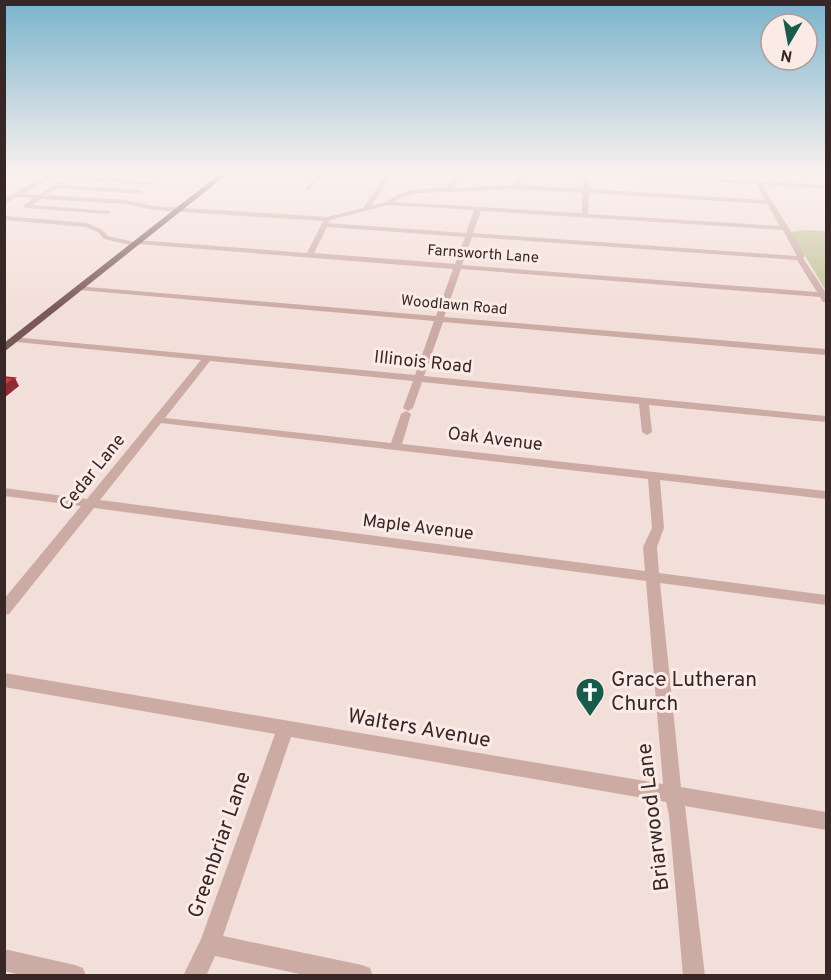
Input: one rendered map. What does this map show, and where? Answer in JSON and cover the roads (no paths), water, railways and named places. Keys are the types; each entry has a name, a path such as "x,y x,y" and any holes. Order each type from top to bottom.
{"main road":[{"path":"4,349 169,218"}],"street":[{"name":"Farnsworth Lane","path":"4,218 87,225 100,231 106,238 136,243 825,297"},
{"path":"278,218 468,235 799,258"},
{"path":"310,255 326,222 339,218"},
{"path":"395,447 475,218"},
{"path":"627,218 785,228"},
{"path":"779,218 801,256 799,258 825,297"},
{"name":"Woodlawn Road","path":"80,288 826,352"},
{"name":"Illinois Road","path":"16,339 826,419"},
{"name":"Cedar Lane","path":"4,610 208,358"},
{"path":"644,402 647,432"},
{"name":"Oak Avenue","path":"159,420 826,495"},
{"name":"Briarwood Lane","path":"654,476 658,528 650,547 652,577 673,795 678,815 694,975"},
{"name":"Maple Avenue","path":"4,492 826,600"},
{"name":"Walters Avenue","path":"4,680 826,821"},
{"name":"Greenbriar Lane","path":"194,975 210,944 285,729"},
{"path":"210,944 362,975"},
{"path":"4,960 75,975"}],"place":[{"name":"Grace Lutheran Church","path":"590,718"}]}
